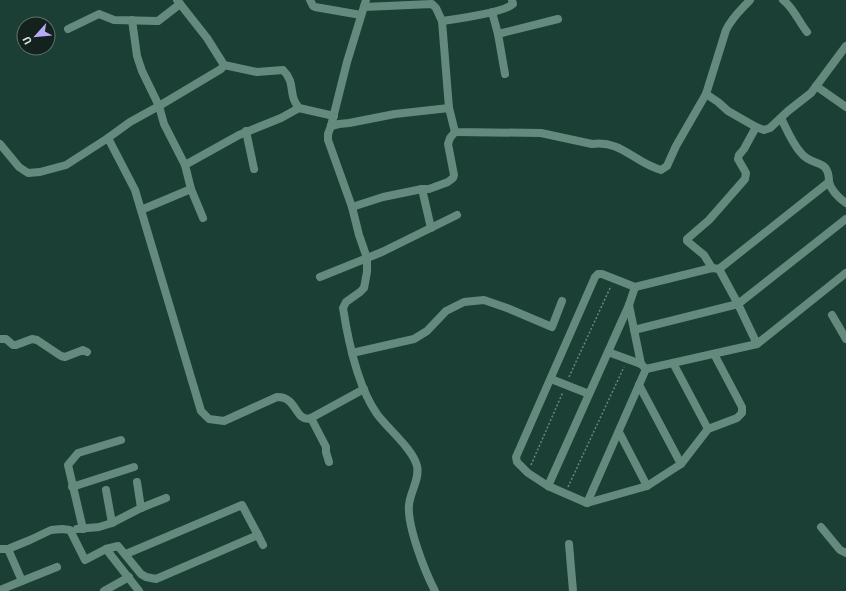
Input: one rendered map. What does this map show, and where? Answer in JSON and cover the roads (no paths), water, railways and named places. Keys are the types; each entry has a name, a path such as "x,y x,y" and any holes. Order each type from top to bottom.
{"street":[{"path":"310,0 315,7 364,7 432,4 436,8 442,21 449,108 455,132"},
{"path":"442,21 492,12 510,7 512,0"},
{"path":"455,132 541,133 592,144 599,143 615,145 645,164 661,170 667,166 676,146 706,94 726,30 732,18 750,0"},
{"path":"783,0 791,8 807,32"},
{"path":"68,29 99,14 114,20 158,21 178,2 206,38 224,65 257,72 283,70 290,80 292,95 299,108 334,116"},
{"path":"364,7 347,62 332,126 328,134 328,140 352,207 367,258 367,272 364,288 346,302 343,308 352,352 364,389 378,414 404,445 417,465 417,474 410,499 409,512 420,553 435,591"},
{"path":"492,12 498,34 505,74"},
{"path":"498,34 558,19"},
{"path":"132,20 139,63 146,83 158,106 164,124 185,165 191,189 203,218"},
{"path":"706,94 728,110 756,127 764,130 770,128 788,111 811,93 846,46"},
{"path":"0,144 19,167 28,173 66,165 130,122 215,73 224,65"},
{"path":"816,86 846,107"},
{"path":"185,165 246,131 281,118 299,108"},
{"path":"332,126 395,114 449,108"},
{"path":"781,118 800,152 807,160 824,166 829,173 830,186 846,203"},
{"path":"756,127 738,159 746,173 745,180 709,220 687,239 687,241 704,255 716,268 738,304 757,344"},
{"path":"246,131 254,169"},
{"path":"352,207 383,197 429,189 443,184 453,178 454,175 448,144 450,138 455,132"},
{"path":"108,138 135,190 153,255 201,411 209,419 224,421 277,397 288,400 304,418 311,418 364,389"},
{"path":"714,354 742,408 742,413 737,418 708,429 681,464 647,486 587,503 548,486 517,462 516,457 595,277 598,274 602,274 635,287 716,268 829,182"},
{"path":"141,210 191,189"},
{"path":"422,189 431,228"},
{"path":"320,277 404,242 457,215"},
{"path":"634,330 738,304 846,219"},
{"path":"608,352 643,367 672,363 757,344 846,273"},
{"path":"548,486 629,305 635,287"},
{"path":"352,352 414,339 427,331 446,311 464,302 484,300 552,327 562,301"},
{"path":"587,503 639,386 643,367 629,305"},
{"path":"832,315 846,339"},
{"path":"0,339 6,339 13,345 32,339 37,340 60,356 65,357 83,350 87,352"},
{"path":"672,363 708,429"},
{"path":"551,379 589,394"},
{"path":"639,386 681,464"},
{"path":"311,418 326,447 329,462"},
{"path":"619,432 647,486"},
{"path":"83,529 68,466 78,453 121,440"},
{"path":"72,487 134,468"},
{"path":"137,482 141,508"},
{"path":"106,490 112,523"},
{"path":"22,581 4,549 30,540 51,530 83,529 99,527 112,523 141,508 166,498"},
{"path":"126,554 242,505 263,545"},
{"path":"821,527 840,550 846,553"},
{"path":"70,530 85,560 106,549 118,546 141,574 146,577 156,579 258,535"},
{"path":"569,544 573,591"},
{"path":"106,549 139,591"},
{"path":"6,589 57,567"},
{"path":"104,591 129,577"}]}
